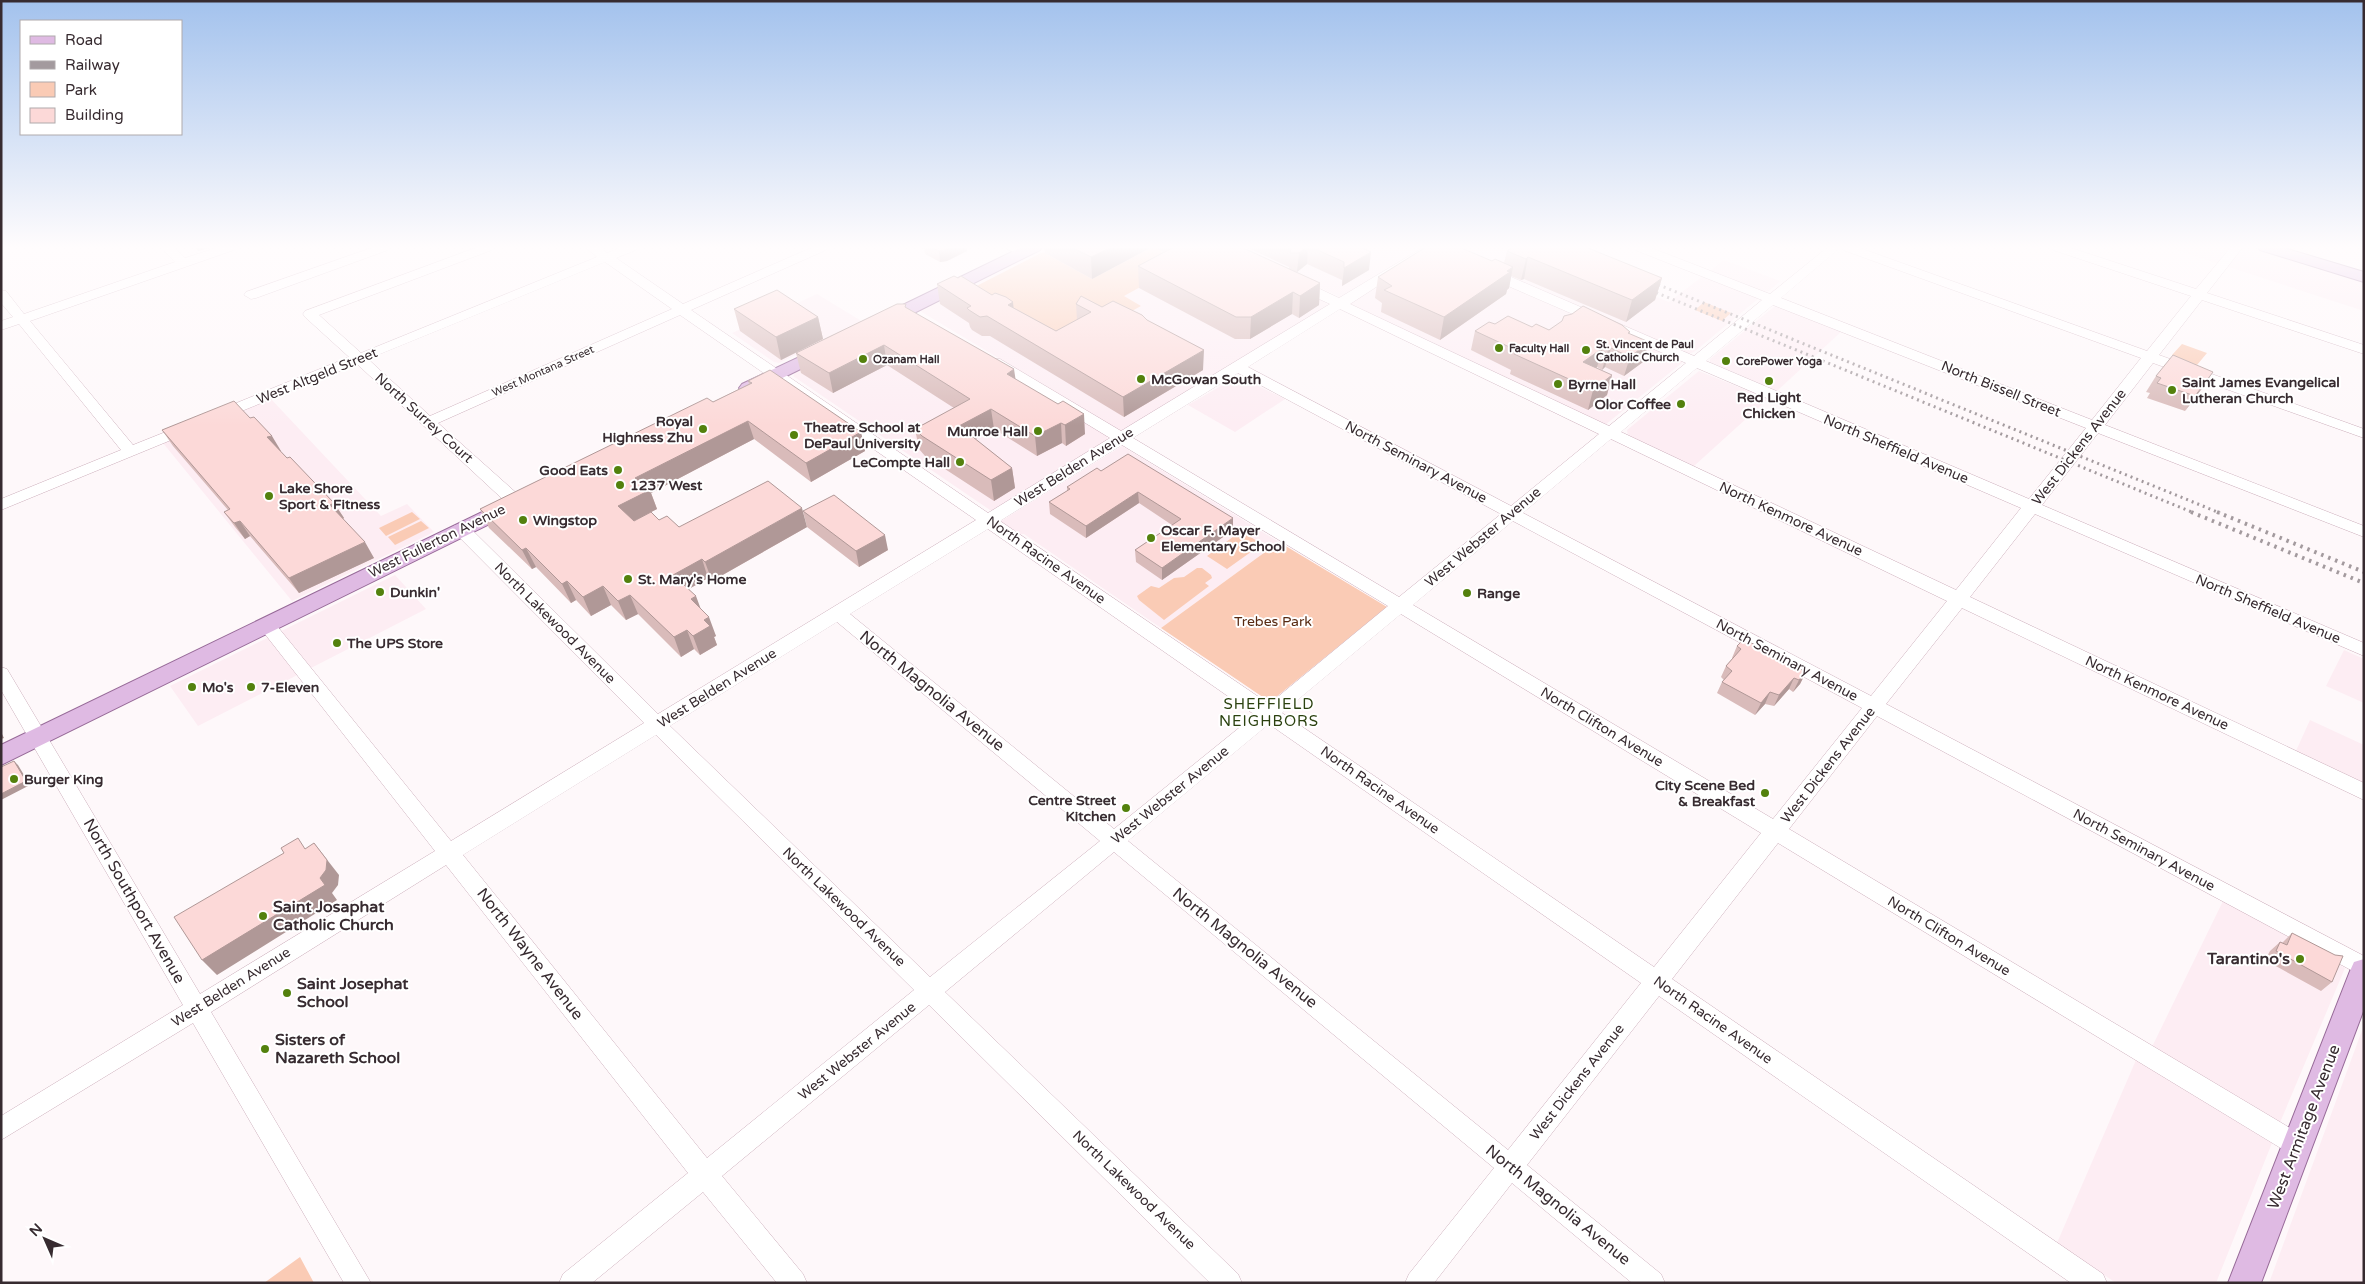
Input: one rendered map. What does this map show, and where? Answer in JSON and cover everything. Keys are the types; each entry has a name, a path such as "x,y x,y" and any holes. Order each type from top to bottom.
{"main road":[{"path":"868,329 911,307"},
{"path":"727,398 837,344"},
{"name":"West Fullerton Avenue","path":"1,756 525,498"},
{"name":"West Armitage Avenue","path":"2244,1283 2364,971"}],"street":[{"path":"12,307 130,452"},
{"path":"1,326 57,307"},
{"name":"North Surrey Court","path":"329,307 310,314 428,422 525,498"},
{"name":"West Altgeld Street","path":"1,505 485,307"},
{"name":"North Racine Avenue","path":"679,307 2094,1283"},
{"name":"West Montana Street","path":"428,422 687,307"},
{"name":"West Belden Avenue","path":"1,1129 1334,307"},
{"name":"North Kenmore Avenue","path":"1345,307 2364,792"},
{"name":"North Sheffield Avenue","path":"1568,307 2364,650"},
{"name":"West Webster Avenue","path":"572,1283 1269,714 1762,307"},
{"name":"North Bissell Street","path":"1792,307 2364,532"},
{"path":"2013,307 2364,434"},
{"name":"West Dickens Avenue","path":"1418,1283 2190,307"},
{"path":"2235,307 2364,350"},
{"path":"907,309 924,320"},
{"name":"North Clifton Avenue","path":"976,351 2297,1146"},
{"name":"North Seminary Avenue","path":"1237,367 2364,967"},
{"name":"North Lakewood Avenue","path":"461,529 657,725 1229,1283"},
{"name":"North Magnolia Avenue","path":"837,613 1652,1283"},
{"name":"North Wayne Avenue","path":"267,625 705,1175 794,1283"},
{"name":"North Southport Avenue","path":"1,674 358,1283"}],"shaded area":[{"path":"789,307 838,307 863,322 779,363 774,362 732,333"},
{"path":"928,307 1328,307 1127,430 1120,431 920,311"},
{"path":"1356,307 1555,307 1683,362 1605,425"},
{"path":"1580,307 1748,307 1694,352 1689,354"},
{"path":"1774,307 1842,331 1777,391 1710,362 1710,359"},
{"path":"2351,307 2364,307 2364,311"},
{"path":"910,318 1107,436 1108,441 994,511 793,376 796,372 903,319"},
{"path":"1699,371 1768,399 1694,466 1628,436 1627,430"},
{"path":"1238,376 1285,399 1235,432 1188,405"},
{"name":"Lake Shore Sport & Fitness","path":"271,399 381,516 407,504 434,532 292,601 163,443"},
{"name":"Oscar F. Mayer Elementary School","path":"1122,446 1279,542 1161,628 1024,534 1019,534 1001,521"},
{"path":"395,575 426,609 198,726 170,686"},
{"path":"2344,650 2364,659 2364,703 2326,686"},
{"path":"2310,720 2364,745 2364,785 2295,753"},
{"path":"2223,901 2345,968 2279,1125 2151,1049"},
{"path":"2364,1025 2364,1283 2269,1283"},
{"path":"2136,1060 2272,1143 2216,1283 2116,1283 2057,1243"}],"green space":[{"path":"976,307 1139,307 1057,352"},
{"path":"1698,307 1716,307 1731,313 1722,321 1695,310"},
{"path":"2182,344 2207,353 2197,365 2172,355"},
{"path":"412,512 420,519 386,536 379,528"},
{"path":"421,521 429,528 395,545 388,537"},
{"path":"1241,531 1262,544 1227,569 1207,556"},
{"name":"Trebes Park","path":"1279,542 1387,607 1270,702 1161,628"},
{"path":"1197,568 1202,568 1211,575 1212,578 1205,583 1209,586 1164,620 1139,600 1137,596 1151,586 1159,588 1174,578 1184,577"},
{"path":"300,1257 314,1283 264,1283"}],"building":[{"path":"739,307 803,307 818,317 776,337 734,309"},
{"path":"891,307 905,307 1014,369 1007,374 1058,404 1063,401 1084,414 1065,425 1061,423 1035,436 991,409 959,426 1012,468 991,480 922,436 915,429 970,399 884,345 829,373 796,353"},
{"path":"1012,307 1056,331 1091,312 1081,307 1125,307 1204,350 1123,397 987,316 980,317 967,308"},
{"path":"1217,307 1268,307 1251,317 1236,317"},
{"path":"1422,307 1459,307 1444,317"},
{"path":"1582,307 1585,307 1622,325 1630,332 1628,333 1649,342 1630,357 1611,348 1608,350 1603,348 1583,362 1612,375 1593,390 1514,354 1518,351 1475,331 1489,322 1495,324 1508,316 1532,327 1536,324 1549,330 1562,321 1564,316 1572,314"},
{"path":"2173,355 2213,372 2195,396 2157,383 2161,378 2156,376"},
{"path":"770,370 861,432 806,463 748,421 635,478 650,490 618,506 634,521 651,512 659,520 667,516 679,527 768,481 802,508 705,562 702,559 673,575 696,596 691,599 709,617 704,620 710,626 693,636 687,630 674,637 630,595 618,601 603,586 583,597 567,581 562,584 526,548 522,550 480,509 707,398 713,402 752,383 748,381"},
{"name":"Lake Shore Sport & Fitness","path":"234,401 250,418 254,417 272,436 267,437 287,458 290,457 334,503 330,505 365,542 289,578 240,521 234,523 224,512 230,509 162,430"},
{"path":"1128,454 1233,518 1162,568 1135,550 1181,519 1138,492 1086,526 1049,502 1070,489 1067,487 1097,468 1101,471"},
{"path":"834,495 885,535 856,551 803,511"},
{"path":"1744,639 1806,672 1799,680 1794,678 1779,695 1770,692 1761,703 1722,682 1732,671 1726,666 1741,649 1737,646"},
{"name":"Burger King","path":"14,761 26,781 1,794 1,767"},
{"path":"298,838 305,849 314,843 327,860 326,870 320,878 325,885 202,960 174,917 284,853 281,848"},
{"path":"2292,933 2335,955 2343,956 2332,982 2276,951 2280,942 2287,945"}],"railway":[{"path":"1691,307 2194,513"},
{"path":"1713,307 2220,513"},
{"path":"2191,512 2364,583"},
{"path":"2217,512 2364,572"}],"place":[{"name":"Faculty Hall","path":"1499,348"},
{"name":"St. Vincent de Paul Catholic Church","path":"1586,350"},
{"name":"Ozanam Hall","path":"863,359"},
{"name":"CorePower Yoga","path":"1726,361"},
{"name":"McGowan South","path":"1141,379"},
{"name":"Red Light Chicken","path":"1769,381"},
{"name":"Byrne Hall","path":"1558,384"},
{"name":"Saint James Evangelical Lutheran Church","path":"2172,390"},
{"name":"Olor Coffee","path":"1681,404"},
{"name":"Royal Highness Zhu","path":"703,429"},
{"name":"Munroe Hall","path":"1038,431"},
{"name":"Theatre School at DePaul University","path":"794,435"},
{"name":"LeCompte Hall","path":"960,462"},
{"name":"Good Eats","path":"618,470"},
{"name":"1237 West","path":"620,485"},
{"name":"Lake Shore Sport & Fitness","path":"269,496"},
{"name":"Wingstop","path":"523,520"},
{"name":"Oscar F. Mayer Elementary School","path":"1151,538"},
{"name":"St. Mary's Home","path":"628,579"},
{"name":"Dunkin'","path":"380,592"},
{"name":"Range","path":"1467,593"},
{"name":"The UPS Store","path":"337,643"},
{"name":"Mo's","path":"192,687"},
{"name":"7-Eleven","path":"251,687"},
{"name":"Burger King","path":"14,779"},
{"name":"City Scene Bed & Breakfast","path":"1765,793"},
{"name":"Centre Street Kitchen","path":"1126,808"},
{"name":"Saint Josaphat Catholic Church","path":"263,916"},
{"name":"Tarantino's","path":"2300,959"},
{"name":"Saint Josephat School","path":"287,993"},
{"name":"Sisters of Nazareth School","path":"265,1049"}],"district":[{"name":"SHEFFIELD NEIGHBORS","path":"1269,712"}]}
